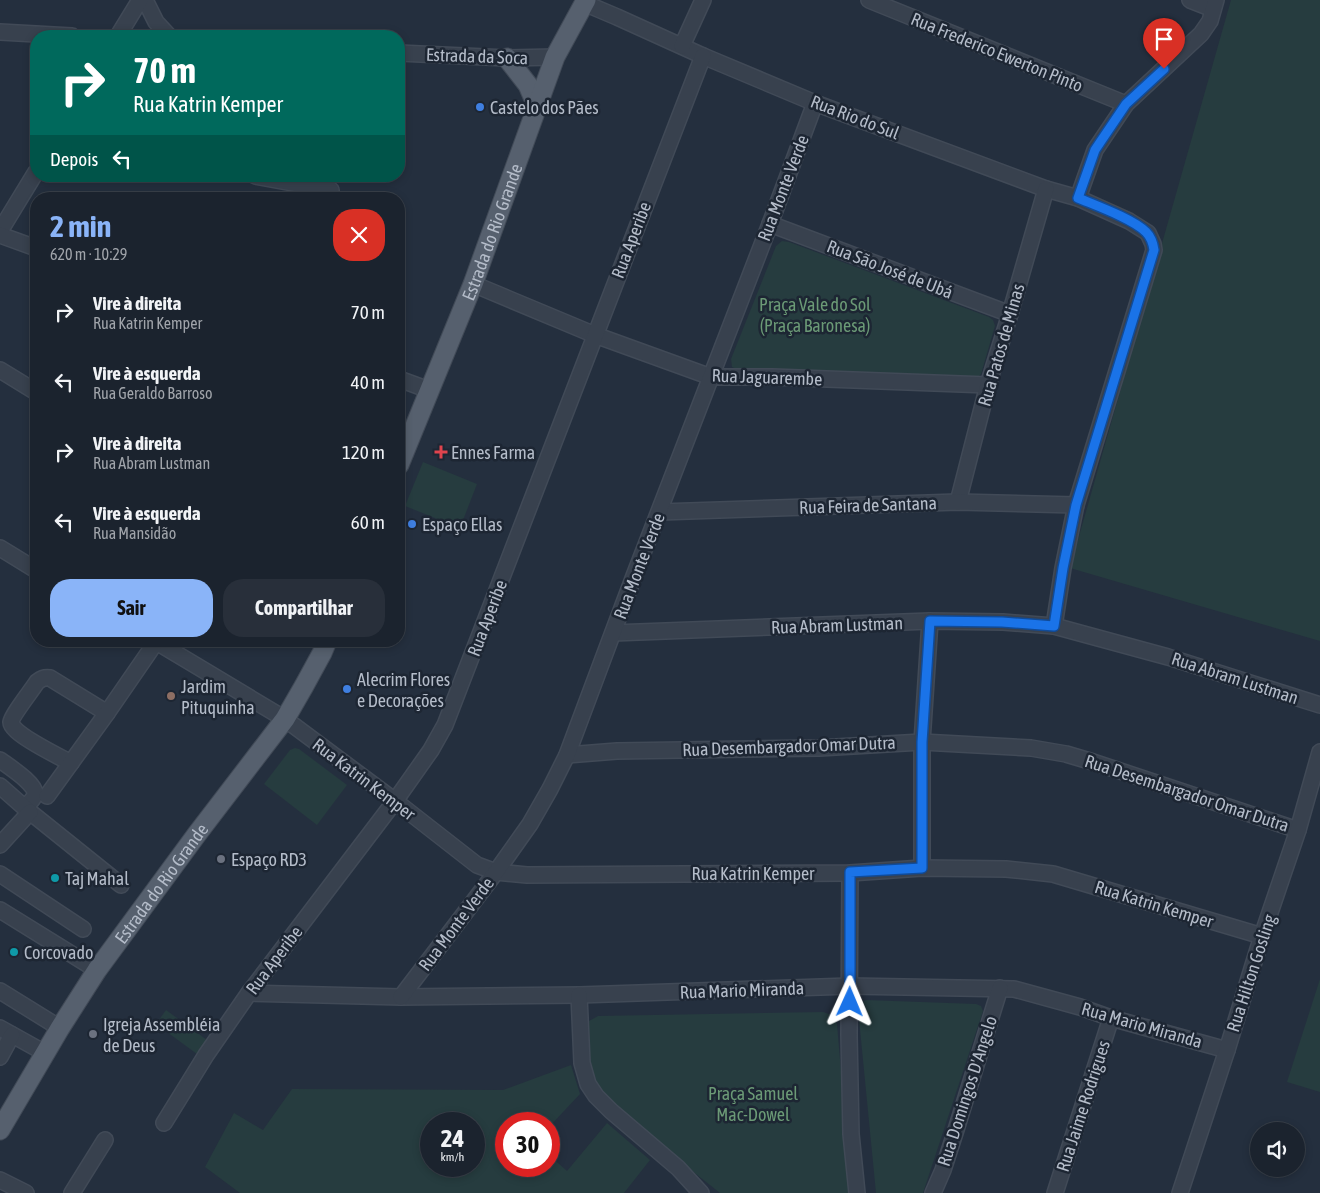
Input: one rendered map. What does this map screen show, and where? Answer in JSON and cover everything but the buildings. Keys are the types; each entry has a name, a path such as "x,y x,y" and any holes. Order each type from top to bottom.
{"main road":[{"name":"Estrada do Rio Grande","path":"405,450 473,284 555,57 585,2"},
{"path":"507,58 528,85 537,106"},
{"name":"Estrada do Rio Grande","path":"2,1123 97,970 285,719 309,678 324,647"}],"street":[{"path":"122,30 140,0"},
{"path":"145,0 156,22 163,30"},
{"path":"682,46 703,0"},
{"name":"Rua Frederico Ewerton Pinto","path":"869,0 1126,104"},
{"path":"1078,198 1095,150 1126,104 1201,34 1210,21 1215,5 1190,0"},
{"name":"Rua Rio do Sul","path":"585,2 703,56 815,103 1078,198 1130,221 1148,234 1154,250 1076,505 1063,568 1054,626"},
{"path":"0,32 30,34"},
{"name":"Estrada da Soca","path":"405,54 507,58 555,57"},
{"name":"Rua Aperibe","path":"164,1123 206,1055 249,993 395,801 431,750 445,725 703,56"},
{"name":"Rua Monte Verde","path":"401,997 530,824 567,755 815,103"},
{"path":"0,231 30,182"},
{"path":"293,182 331,188"},
{"name":"Rua Patos de Minas","path":"958,502 988,385 1046,188"},
{"name":"Rua São José de Ubá","path":"770,224 1010,314"},
{"path":"0,236 30,246"},
{"name":"Rua Jaguarembe","path":"473,284 595,335 711,377 773,377 988,385"},
{"path":"0,370 30,388"},
{"path":"405,381 429,390"},
{"name":"Rua Feira de Santana","path":"660,512 958,502 1076,505"},
{"path":"0,548 30,566"},
{"path":"922,868 922,742 930,621"},
{"name":"Rua Abram Lustman","path":"613,633 930,621 1002,622 1054,626 1168,657 1320,705"},
{"path":"47,796 152,647"},
{"name":"Rua Katrin Kemper","path":"163,647 285,719 477,865 496,872 527,875 850,872 922,868 1006,869 1053,874 1262,936"},
{"path":"71,763 21,734 13,727 11,721 13,717 37,682 42,678 50,678 107,713"},
{"name":"Rua Desembargador Omar Dutra","path":"567,755 616,751 819,748 922,742 1031,748 1066,754 1093,762 1298,830"},
{"name":"Rua Hilton Gosling","path":"1180,1193 1298,830 1320,752"},
{"path":"0,760 33,786 35,793 28,810 0,845"},
{"path":"0,786 121,885"},
{"path":"850,872 849,1034 851,1134 857,1193"},
{"path":"0,874 83,929"},
{"path":"0,910 97,970"},
{"name":"Rua Mario Miranda","path":"249,993 401,997 579,995 850,986 1000,988 1014,989 1038,995 1111,1018 1227,1050"},
{"name":"Rua Domingos D'Angelo","path":"933,1193 943,1170 1000,988"},
{"path":"0,991 60,1028"},
{"path":"579,995 582,1063 588,1084 596,1096 611,1111 678,1168 701,1193"},
{"name":"Rua Jaime Rodrigues","path":"1055,1193 1111,1018"},
{"path":"0,1057 6,1031 45,1053"},
{"path":"72,1193 105,1140"},
{"path":"0,1180 26,1193"}],"green space":[{"path":"1231,0 1320,0 1320,641 1070,568"},
{"name":"Praça Vale do Sol (Praça Baronesa)","path":"782,241 989,317 993,320 995,326 981,374 976,379 739,370 732,367 731,359 776,246"},
{"path":"423,462 477,484 460,528 405,506"},
{"path":"299,749 347,785 317,825 264,784 290,750"},
{"path":"1320,979 1320,1092 1287,1082"},
{"path":"866,1000 976,1004 981,1006 983,1011 923,1193 876,1193 858,1009 860,1003"},
{"path":"166,1010 207,1040 197,1054 156,1024"},
{"name":"Praça Samuel Mac-Dowel","path":"823,1012 832,1015 837,1024 850,1193 720,1193 604,1101 593,1084 585,1031 589,1021 598,1016"},
{"path":"571,1065 580,1094 560,1115 560,1112 495,1112 495,1177 560,1177 560,1165 567,1171 607,1123 650,1160 624,1193 240,1193 205,1167 234,1113 263,1130 292,1089 503,1090"}],"place":[{"name":"Castelo dos Pães","path":"480,107"},
{"name":"Ennes Farma","path":"441,452"},
{"name":"Espaço Ellas","path":"412,524"},
{"name":"Alecrim Flores e Decorações","path":"347,689"},
{"name":"Jardim Pituquinha","path":"171,696"},
{"name":"Espaço RD3","path":"221,859"},
{"name":"Taj Mahal","path":"55,878"},
{"name":"Corcovado","path":"14,952"},
{"name":"Igreja Assembléia de Deus","path":"93,1034"}],"route":[{"path":"850,1002 850,872 922,868 922,742 930,621 1002,622 1054,626 1063,568 1076,505 1154,250 1152,239 1144,230 1130,221 1078,198 1095,150 1126,104 1164,69"}]}
